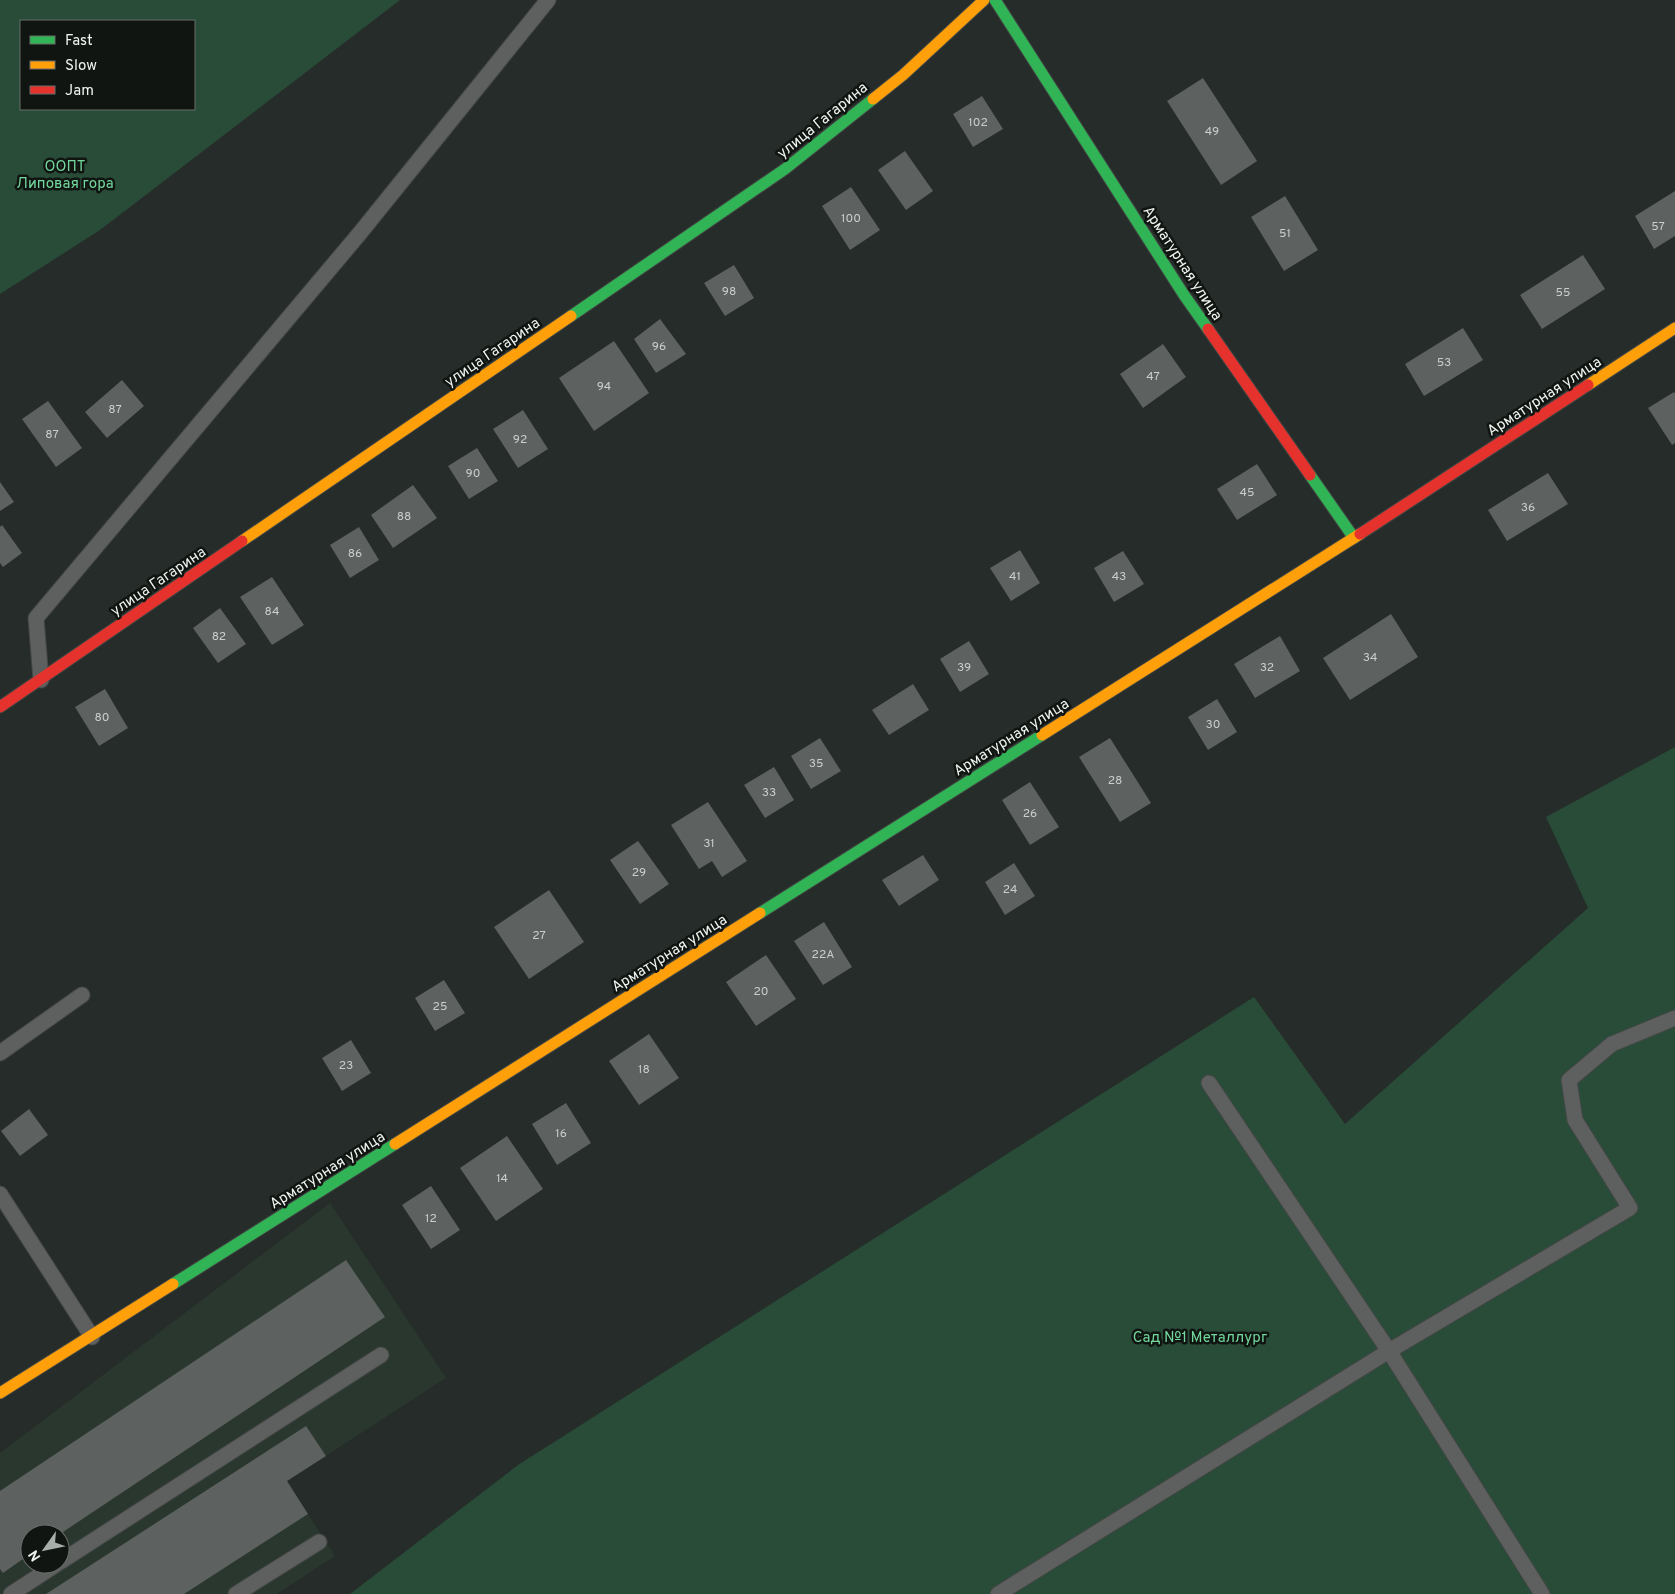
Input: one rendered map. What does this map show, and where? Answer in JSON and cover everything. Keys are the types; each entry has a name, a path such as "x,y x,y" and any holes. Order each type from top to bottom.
{"street":[{"name":"улица Гагарина","path":"0,707 785,169 903,74 984,0"},
{"name":"Арматурная улица","path":"995,0 1184,295 1354,538"},
{"name":"Арматурная улица","path":"0,1393 92,1337 1354,538 1675,328"}],"lane":[{"path":"41,680 36,618 360,232 548,0"},
{"path":"0,1053 82,995"},
{"path":"998,1594 1389,1351 1630,1208 1575,1120 1569,1080 1612,1044 1675,1018"},
{"path":"1209,1083 1389,1351 1542,1594"},
{"path":"0,1194 92,1337"},
{"path":"70,1556 381,1355"},
{"path":"236,1594 319,1542"},
{"path":"11,1594 42,1574"}],"shaded area":[{"path":"330,1203 446,1378 287,1481 335,1556 277,1594 0,1594 0,1453"}],"green space":[{"name":"ООПТ Липовая гора","path":"0,0 400,0 100,230 0,294"},
{"name":"Сад №1 Металлург","path":"1675,747 1675,1594 350,1594 518,1465 1254,997 1345,1124 1588,908 1546,817"}],"building":[{"path":"1203,78 1257,161 1221,185 1167,101"},
{"path":"982,96 1003,129 973,147 953,114"},
{"path":"905,151 933,191 906,210 878,170"},
{"path":"851,187 880,230 850,250 822,206"},
{"path":"1675,191 1675,236 1654,249 1635,216"},
{"path":"1285,196 1318,250 1284,271 1251,217"},
{"path":"1583,255 1605,289 1542,329 1520,295"},
{"path":"734,265 754,298 725,316 704,283"},
{"path":"660,319 686,354 656,373 634,339"},
{"path":"1463,328 1483,360 1424,396 1405,364"},
{"path":"614,341 649,393 594,431 559,378"},
{"path":"1163,344 1186,377 1143,408 1120,374"},
{"path":"122,380 144,406 107,438 85,412"},
{"path":"1674,392 1675,443 1672,445 1648,408"},
{"path":"48,401 82,448 56,467 22,419"},
{"path":"523,410 548,449 518,468 493,429"},
{"path":"477,448 498,481 469,499 448,466"},
{"path":"1257,464 1277,495 1237,520 1217,489"},
{"path":"1548,473 1568,504 1507,541 1488,510"},
{"path":"0,482 14,502 0,511"},
{"path":"413,485 437,518 393,548 371,515"},
{"path":"2,525 22,553 3,567 0,563 0,527"},
{"path":"359,527 379,560 350,578 330,545"},
{"path":"1020,550 1040,583 1011,601 990,568"},
{"path":"1123,551 1144,584 1114,602 1094,568"},
{"path":"272,577 304,625 272,645 240,597"},
{"path":"220,608 246,644 218,663 193,628"},
{"path":"1391,614 1418,657 1350,700 1323,658"},
{"path":"1280,636 1300,671 1255,698 1234,664"},
{"path":"969,641 989,674 960,692 940,659"},
{"path":"913,684 929,710 889,735 872,710"},
{"path":"105,689 128,728 99,746 75,707"},
{"path":"1217,699 1237,732 1208,750 1188,717"},
{"path":"820,738 841,771 811,789 791,756"},
{"path":"1110,738 1151,803 1120,822 1079,757"},
{"path":"774,767 794,800 765,818 744,785"},
{"path":"1030,782 1059,827 1030,845 1002,800"},
{"path":"708,802 747,861 722,877 712,861 699,869 671,825"},
{"path":"638,841 669,884 640,904 610,860"},
{"path":"923,855 939,880 899,906 882,880"},
{"path":"1014,863 1035,896 1005,915 985,882"},
{"path":"549,890 584,942 529,979 494,927"},
{"path":"824,922 852,967 823,985 794,941"},
{"path":"766,955 796,999 756,1026 726,982"},
{"path":"444,980 465,1013 435,1031 415,998"},
{"path":"649,1034 679,1078 639,1105 609,1061"},
{"path":"351,1040 371,1073 342,1091 322,1058"},
{"path":"566,1103 591,1143 557,1165 532,1124"},
{"path":"29,1109 48,1135 20,1156 1,1131"},
{"path":"507,1136 543,1189 496,1221 460,1168"},
{"path":"431,1186 460,1230 431,1249 402,1205"},
{"path":"346,1260 385,1317 70,1527 70,1524 20,1524 20,1561 3,1573 0,1569 0,1491"},
{"path":"306,1426 326,1456 287,1481 308,1514 184,1594 46,1594"}],"traffic: fast":[{"path":"995,0 1184,295 1208,329"},
{"path":"571,316 785,169 873,99"},
{"path":"1310,475 1354,538"},
{"path":"760,913 1042,735"},
{"path":"173,1284 395,1144"}],"traffic: slow":[{"path":"873,99 903,75 984,0"},
{"path":"242,541 571,316"},
{"path":"1588,385 1675,328"},
{"path":"1042,735 1360,534"},
{"path":"395,1144 760,913"},
{"path":"0,1393 173,1284"}],"traffic: jam":[{"path":"1208,329 1310,475"},
{"path":"1360,534 1588,385"},
{"path":"0,707 242,541"}]}
